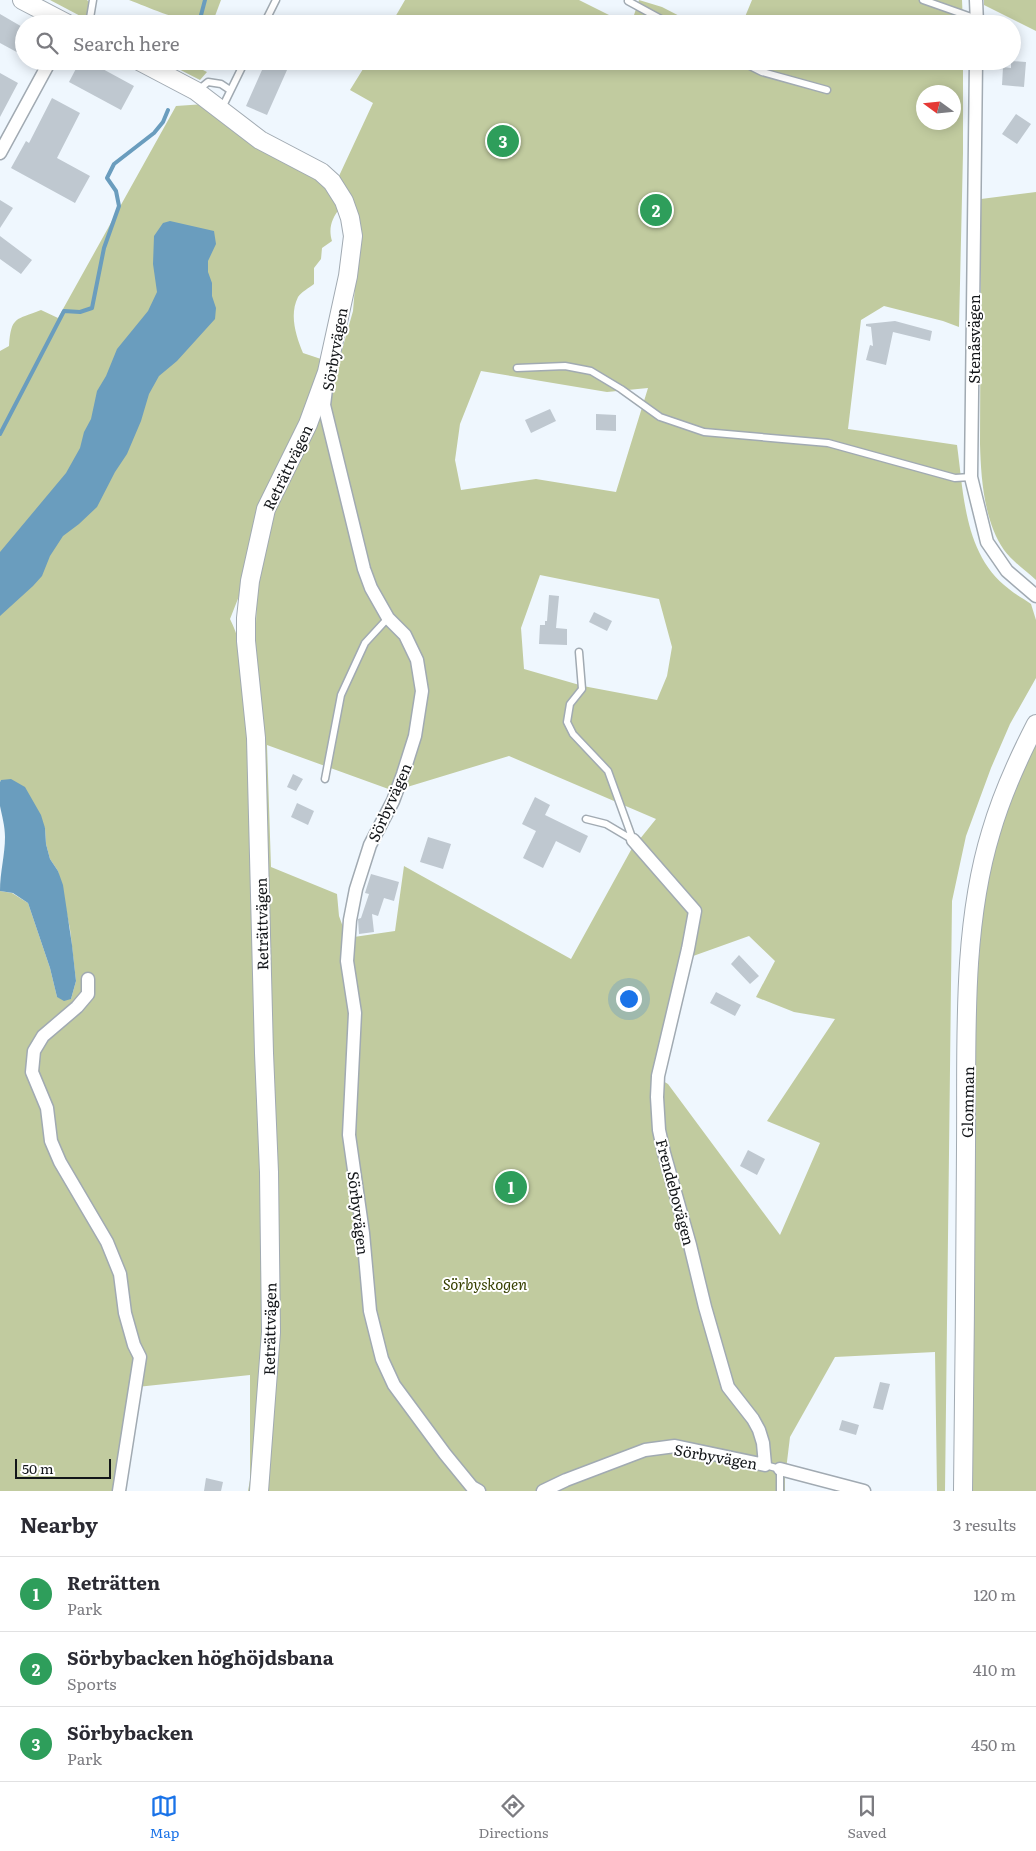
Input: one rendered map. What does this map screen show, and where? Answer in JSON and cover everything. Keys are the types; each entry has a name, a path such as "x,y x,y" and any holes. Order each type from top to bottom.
{"street":[{"path":"22,0 51,15"},
{"path":"976,0 977,15"},
{"path":"0,153 45,70"},
{"name":"Sörbyvägen","path":"156,70 196,91 260,140 321,172 332,182 344,200 350,218 353,236 352,256 327,372 324,405 358,547 371,588 388,618 405,635 417,660 422,691 415,736 404,774 370,845 356,889 350,920 347,961 355,1013 349,1135 363,1233 370,1311 382,1359 394,1385 418,1420 472,1487 479,1491"},
{"name":"Stenåsvägen","path":"976,70 971,477 987,542 1007,571 1036,596"},
{"name":"Reträttvägen","path":"260,1491 271,1332 269,1172 256,738 246,641 246,618 250,581 266,509 308,424 327,372"},
{"name":"Glomman","path":"963,1491 968,1013 974,913 990,832 1006,787 1036,724"},
{"name":"Frendebovägen","path":"633,840 695,911 658,1076 659,1130 728,1387 753,1419 759,1430 763,1443 765,1465"},
{"path":"88,979 88,994 78,1007 43,1036 34,1051 32,1072 47,1108 51,1141 60,1162 107,1242 120,1274 125,1313 140,1358 119,1491"},
{"name":"Sörbyvägen","path":"543,1491 645,1450 675,1446 765,1465"},
{"name":"Sörbyvägen","path":"780,1469 864,1491"}],"lane":[{"path":"90,15 93,0"},
{"path":"268,15 276,0"},
{"path":"923,0 960,15"},
{"path":"628,1 654,15"},
{"path":"221,109 240,70"},
{"path":"758,70 828,90"},
{"path":"196,91 208,82 221,84 230,90"},
{"path":"517,368 565,366 590,371 621,389 660,417 704,432 828,443 955,478 971,477"},
{"path":"325,779 341,695 365,643 388,618"},
{"path":"579,652 582,689 570,704 567,722 572,734 608,771 633,840"},
{"path":"586,819 606,824 633,840"},
{"name":"Sörbyvägen","path":"765,1465 780,1469"},
{"path":"780,1469 780,1491"}],"green space":[{"path":"50,0 87,0 89,2 87,15 78,15"},
{"path":"129,0 221,0 215,15 169,15"},
{"path":"405,0 579,0 609,15 396,15"},
{"path":"639,0 662,7 678,15 634,15"},
{"path":"752,0 962,0 963,15 746,15"},
{"path":"984,0 1036,0 1036,31 1021,24 1021,15 1004,15 984,5"},
{"path":"181,70 203,70 207,72 200,80"},
{"name":"Sörbyskogen","path":"362,70 963,70 959,327 884,306 861,320 848,429 957,445 965,504 975,542 983,559 994,575 1031,604 1036,620 1036,678 1010,724 991,768 966,836 952,901 945,1491 937,1491 935,1352 835,1357 790,1437 785,1491 266,1491 255,660 258,551 270,509 338,364 353,311 358,250 347,200 339,176 373,103 350,90","holes":["481,371 607,392 648,388 616,492 536,479 461,490 455,460 460,424","540,575 659,599 672,647 667,676 657,700 583,686 524,669 521,628","267,745 394,791 509,756 656,819 631,850 571,959 404,866 395,931 347,938 339,916 337,894 271,867","749,936 775,961 756,997 794,1012 835,1019 767,1121 820,1143 780,1235 668,1084 656,1077 682,960"]},
{"path":"205,104 234,132 253,145 330,187 340,208 332,223 330,232 332,241 322,248 321,259 314,268 314,284 299,295 294,311 296,333 303,353 324,360 314,399 250,541 243,570 241,591 230,619 242,656 248,721 267,1303 256,1491 248,1491 250,1480 250,1375 137,1387 115,1491 0,1491 0,891 12,893 28,903 50,968 57,997 71,999 76,981 70,929 58,871 50,859 46,844 45,828 1,780 0,782 0,351 9,346 11,329 16,320 41,310 58,318 176,106"},
{"path":"1036,192 1036,580 1007,554 997,539 985,499 980,444 981,199"},
{"path":"1036,744 1036,1491 970,1491 974,1015 984,897 997,837 1027,760"}],"water":[{"path":"170,221 214,231 216,244 208,261 208,272 212,283 212,296 216,308 215,319 177,361 159,376 149,394 141,421 127,454 115,472 97,507 63,536 50,556 42,576 0,616 0,552 66,473 80,448 84,432 91,419 97,391 106,376 117,349 148,311 157,292 153,264 154,236 163,223"},
{"path":"11,779 25,787 41,815 50,859 58,871 63,885 76,981 71,999 64,1001 57,997 50,968 28,903 13,893 0,891 5,837 0,806 0,782 1,780"}],"building":[{"path":"0,14 15,23 15,51 0,43"},
{"path":"1021,62 1026,62 1024,87 1002,85 1003,70 1021,70"},
{"path":"75,70 105,70 134,86 121,110 69,82"},
{"path":"262,70 287,70 267,115 246,106"},
{"path":"0,73 18,83 0,117"},
{"path":"52,98 80,113 57,158 90,176 75,203 11,168 26,141 29,143"},
{"path":"1016,114 1031,124 1017,144 1002,134"},
{"path":"0,200 13,208 0,228"},
{"path":"0,236 32,260 21,274 0,259"},
{"path":"895,321 932,331 930,341 893,332 886,365 866,360 870,345 873,346 871,327 866,326 866,324"},
{"path":"550,409 556,421 531,433 525,420"},
{"path":"596,414 616,415 616,431 596,430"},
{"path":"549,595 559,596 556,628 567,629 567,645 539,644 540,625 545,625 545,621 547,621"},
{"path":"594,612 612,621 607,631 589,622"},
{"path":"293,774 303,779 296,791 287,787"},
{"path":"535,797 550,805 545,815 588,836 580,853 556,841 543,868 523,858 536,831 522,824"},
{"path":"297,803 314,811 308,825 291,817"},
{"path":"428,837 451,844 443,869 420,862"},
{"path":"371,874 399,882 394,901 384,898 378,916 372,914 374,932 359,934 358,919 361,918 369,894 365,893"},
{"path":"739,955 759,976 750,984 731,964"},
{"path":"716,992 741,1005 735,1016 710,1003"},
{"path":"748,1150 765,1159 757,1175 740,1166"},
{"path":"880,1382 890,1384 883,1410 873,1408"},
{"path":"842,1420 859,1425 856,1435 839,1430"},
{"path":"206,1478 223,1482 221,1491 204,1491"}],"waterway":[{"path":"201,15 205,0"},
{"path":"0,434 64,311 80,312 92,308 104,248 119,206 116,191 107,178 114,164 154,133 163,122 168,110"}],"place":[{"name":"Sörbybacken","path":"503,141"},
{"name":"Sörbybacken höghöjdsbana","path":"656,210"},
{"name":"Reträtten","path":"511,1187"}]}
